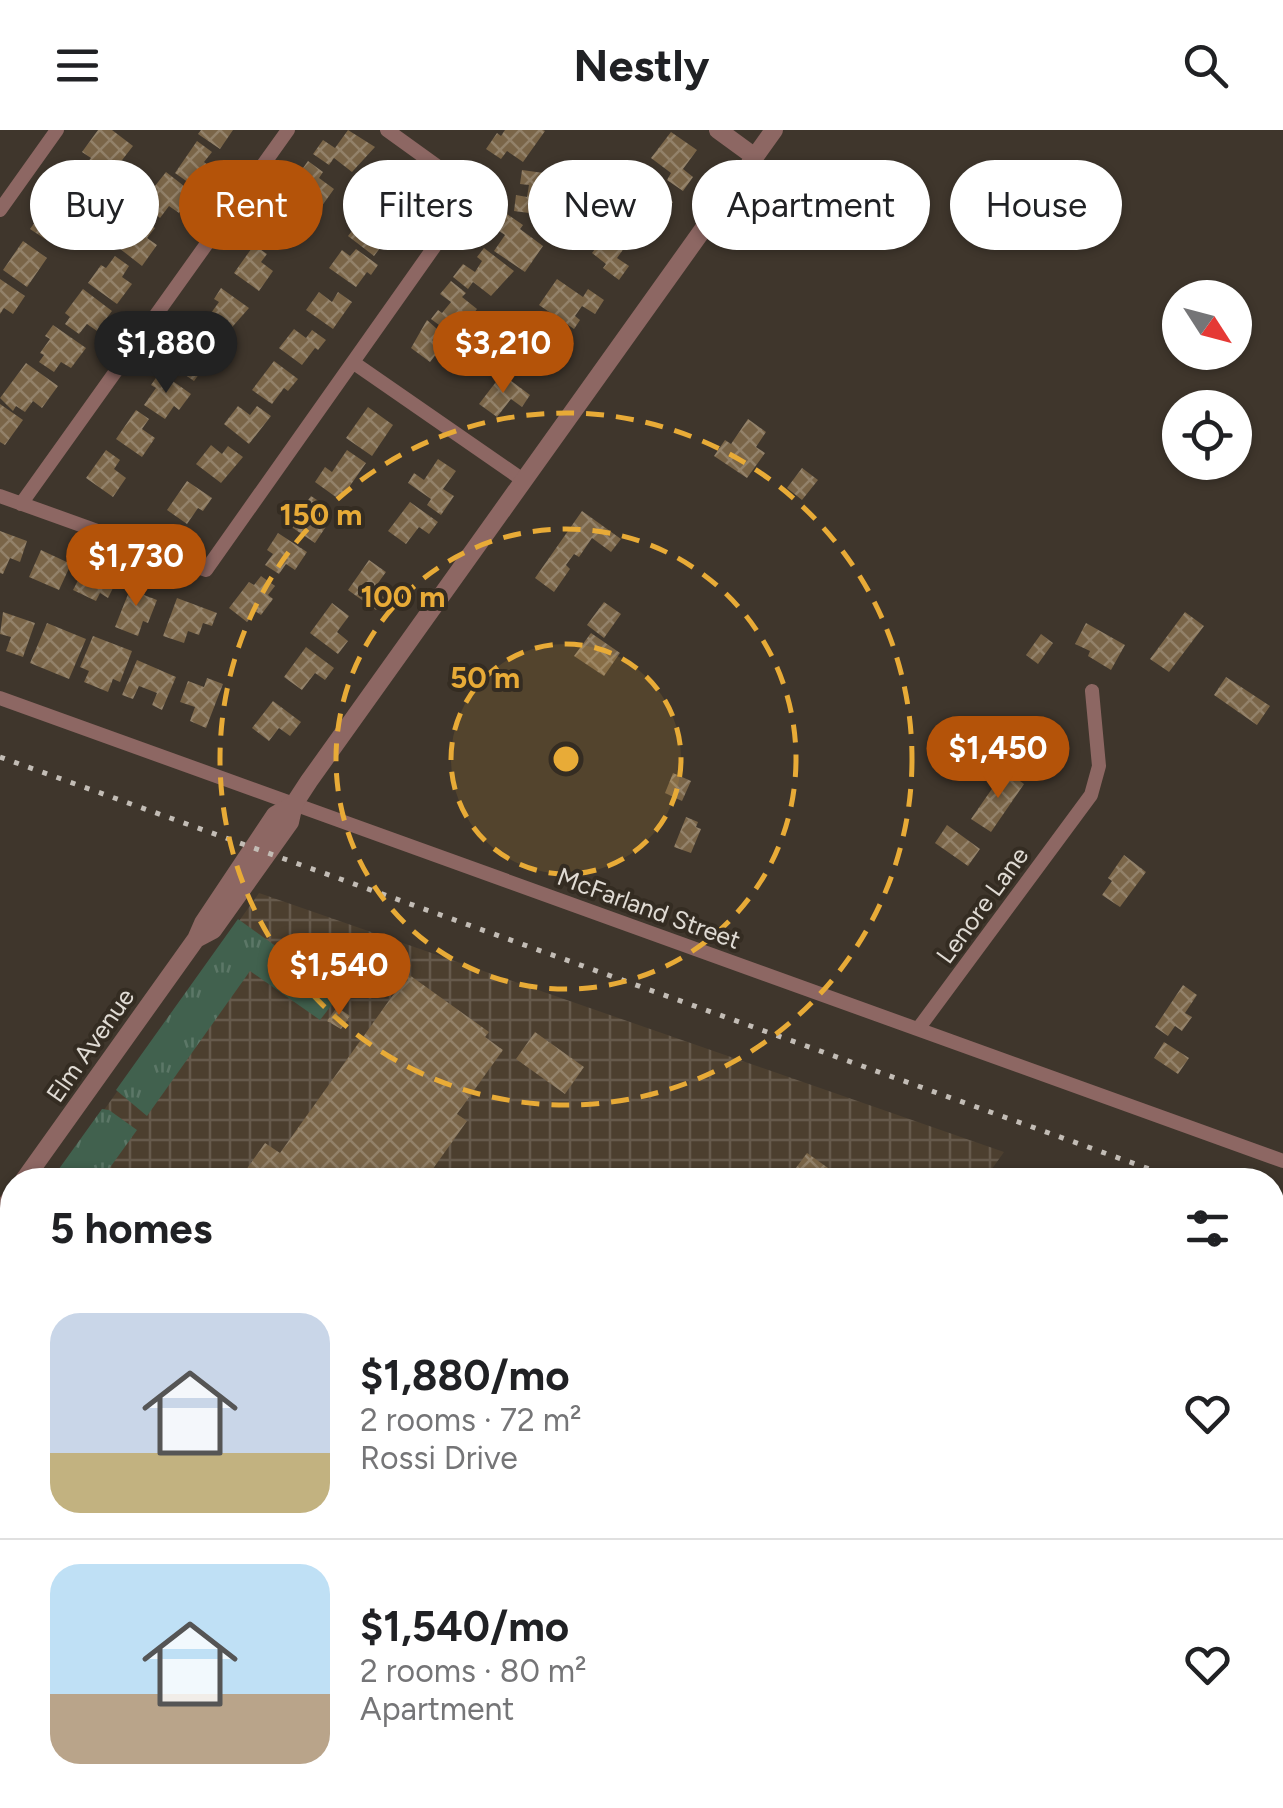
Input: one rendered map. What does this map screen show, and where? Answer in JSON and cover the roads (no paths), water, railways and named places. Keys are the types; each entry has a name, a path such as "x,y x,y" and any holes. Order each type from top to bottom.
{"street":[{"path":"0,210 58,130"},
{"path":"21,504 288,130"},
{"path":"0,496 206,570 474,192 387,130"},
{"path":"718,130 755,157"},
{"name":"Elm Avenue","path":"33,1168 203,923 261,850 275,815 294,804 774,130"},
{"path":"354,363 523,480"},
{"name":"Lenore Lane","path":"918,1029 1091,795 1099,766 1092,691"},
{"name":"McFarland Street","path":"0,698 1283,1161"}],"railway":[{"path":"0,757 1147,1168"}]}
